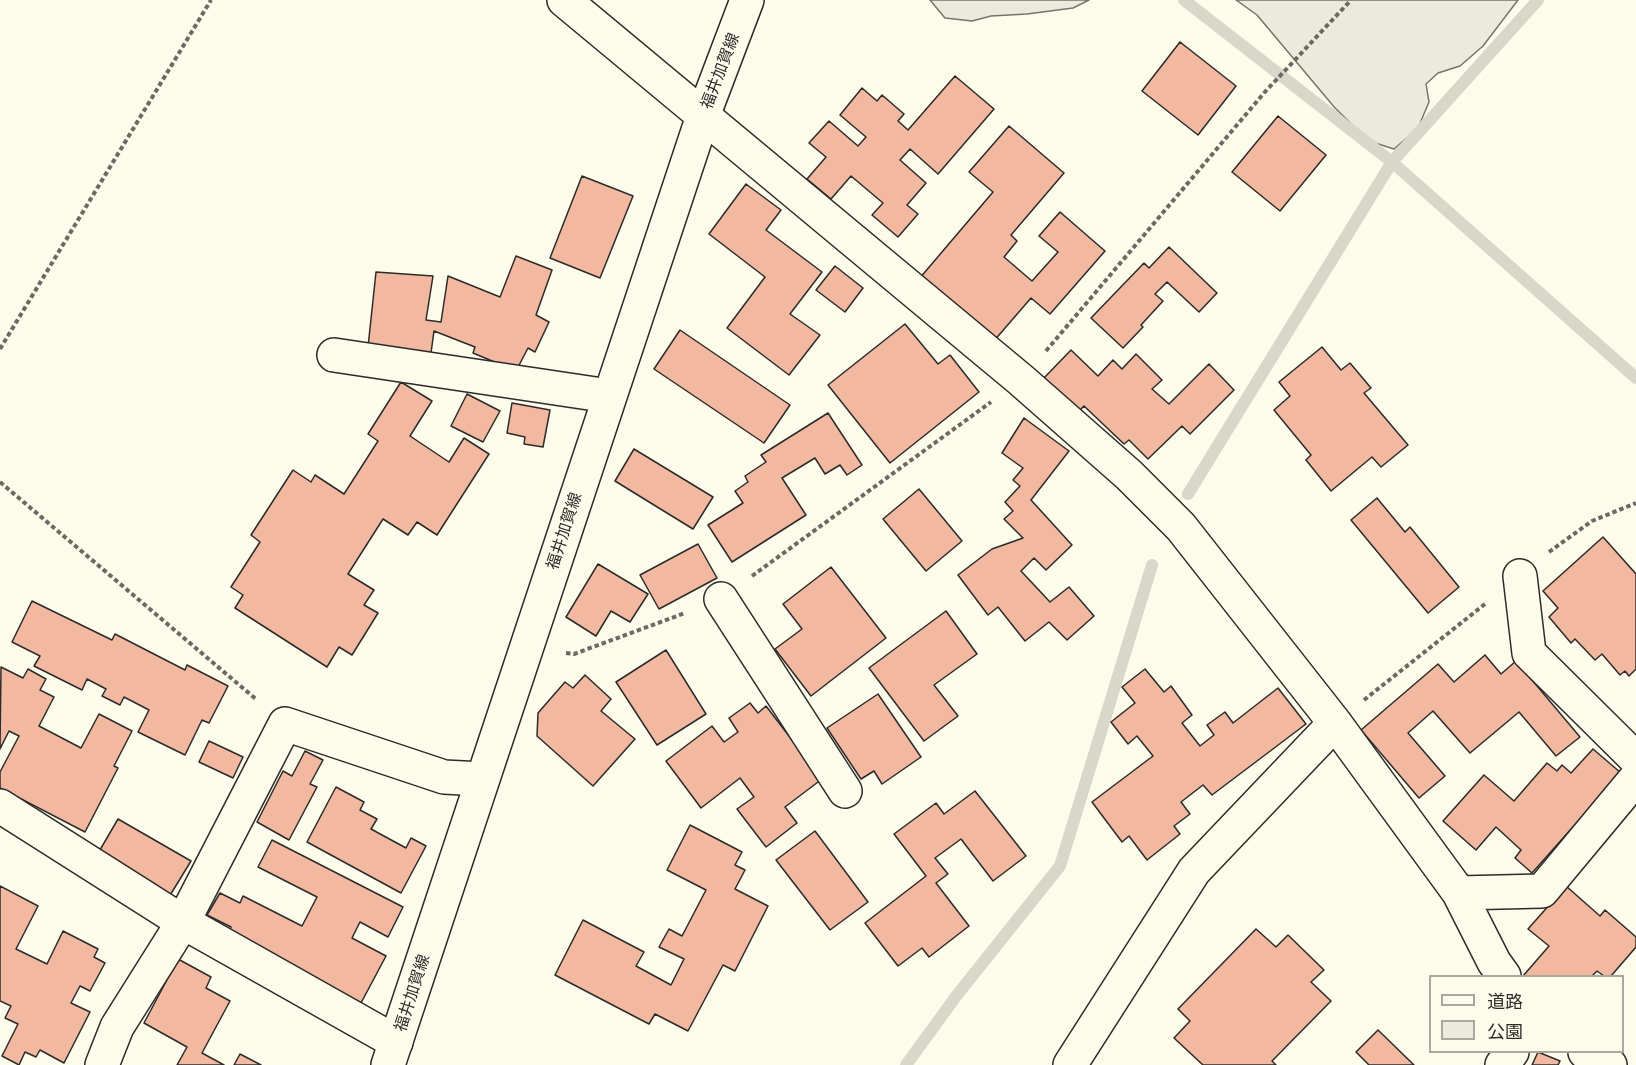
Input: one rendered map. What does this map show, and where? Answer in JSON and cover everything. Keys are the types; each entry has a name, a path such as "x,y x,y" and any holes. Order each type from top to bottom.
{"street":[{"path":"564,0 1021,380 1129,475 1181,527 1335,723 1459,893 1494,962 1503,975"},
{"name":"福井加賀線","path":"392,1053 703,116 747,0"},
{"path":"334,355 609,396"},
{"path":"1520,576 1529,653 1636,759"},
{"path":"721,599 845,791"},
{"path":"1074,1063 1194,871 1335,723"},
{"path":"102,1065 117,1027 183,922 285,724 444,777 482,779"},
{"path":"1459,893 1542,891 1636,778"},
{"path":"0,806 392,1053"},
{"path":"1502,1065 1511,1053"},
{"path":"1587,1053 1610,1065"}],"path":[{"path":"0,349 211,0"},
{"path":"0,482 285,724"}],"green space":[{"path":"930,0 1089,0 1073,8 991,16 972,21 945,18"},
{"path":"1236,0 1518,0 1483,46 1460,66 1438,73 1426,84 1429,102 1418,128 1394,149 1369,141 1335,108 1257,15"}],"building":[{"path":"1180,42 1236,86 1198,135 1142,91"},
{"path":"955,76 994,109 938,174 910,149 900,160 926,183 907,205 918,214 898,237 872,215 883,203 851,176 831,199 807,179 826,157 809,143 829,121 858,146 866,137 840,115 862,88 877,101 882,95 904,114 898,121 908,130"},
{"path":"1278,116 1326,155 1280,211 1232,172"},
{"path":"1009,126 1064,173 1011,235 1017,241 1004,257 1032,281 1058,252 1039,236 1060,212 1105,251 1050,314 1031,298 993,342 919,279 993,192 969,172"},
{"path":"582,176 633,196 600,278 550,258"},
{"path":"746,184 781,210 766,230 822,272 790,314 820,335 789,375 727,328 765,277 709,234"},
{"path":"1169,247 1217,293 1199,312 1167,282 1155,294 1163,301 1123,348 1091,318 1144,263 1149,268"},
{"path":"516,256 552,270 536,315 549,322 535,352 528,348 516,371 473,353 475,347 434,331 431,353 368,347 376,272 433,276 426,320 441,322 448,276 500,297"},
{"path":"835,266 863,288 845,312 816,290"},
{"path":"905,324 938,364 950,355 979,392 890,463 828,385"},
{"path":"680,330 790,405 764,443 654,369"},
{"path":"1322,347 1341,370 1350,363 1371,388 1364,393 1408,445 1381,467 1372,457 1331,491 1306,460 1311,455 1274,410 1290,396 1279,382"},
{"path":"1071,350 1098,376 1113,360 1122,369 1136,354 1162,380 1152,389 1169,404 1209,364 1234,390 1190,434 1182,426 1148,459 1129,440 1124,444 1084,406 1078,412 1043,379"},
{"path":"401,382 432,401 410,436 449,462 464,438 489,454 437,535 417,522 408,535 383,519 348,574 374,590 364,605 378,613 352,655 339,647 327,667 235,608 243,595 231,587 260,542 251,535 293,470 311,482 315,475 344,494 378,441 368,434"},
{"path":"467,394 500,411 483,442 451,426"},
{"path":"512,403 550,410 543,447 524,444 525,437 507,433"},
{"path":"828,413 862,465 847,475 840,465 825,474 815,458 782,478 806,515 732,562 708,525 743,503 735,491 748,482 745,476 766,462 761,455"},
{"path":"1024,418 1069,451 1031,500 1072,545 1046,570 1034,558 1021,571 1050,602 1069,587 1094,616 1067,640 1049,622 1025,641 998,607 988,615 958,575 992,549 1023,538 1004,519 1013,511 1005,502 1020,486 1013,480 1023,468 1002,453"},
{"path":"634,449 713,497 693,529 615,481"},
{"path":"919,489 962,541 926,571 883,519"},
{"path":"1377,498 1405,532 1410,527 1459,587 1428,613 1351,520"},
{"path":"1603,537 1636,574 1636,669 1629,676 1625,671 1620,675 1602,654 1595,660 1575,639 1571,643 1549,617 1558,608 1543,591"},
{"path":"698,544 717,578 659,609 640,575"},
{"path":"598,564 648,594 630,622 611,611 596,636 566,617"},
{"path":"831,567 886,638 811,696 775,649 802,629 783,604"},
{"path":"32,601 112,640 115,634 185,670 187,665 228,686 209,723 202,720 185,755 138,732 149,710 124,697 120,705 102,696 106,689 87,679 82,690 34,666 40,656 12,642"},
{"path":"946,611 977,654 934,685 958,716 924,741 869,668"},
{"path":"666,650 706,714 657,745 616,682"},
{"path":"1485,655 1501,674 1516,661 1580,737 1556,756 1519,712 1470,753 1433,711 1408,733 1445,776 1419,798 1361,730 1438,664 1454,682"},
{"path":"1,667 23,678 28,669 46,679 40,690 54,697 39,726 81,748 99,714 132,731 114,766 118,768 85,832 0,788 0,772 19,736 9,731 0,749"},
{"path":"1145,669 1164,692 1171,686 1192,715 1182,723 1200,746 1214,735 1207,725 1225,712 1233,723 1278,688 1306,724 1212,795 1203,785 1181,802 1190,814 1174,826 1180,834 1147,860 1129,836 1122,842 1092,802 1153,756 1137,736 1128,744 1111,722 1135,703 1122,687"},
{"path":"585,675 611,699 601,711 635,739 593,786 537,736 538,713 565,682 573,688"},
{"path":"878,694 921,757 882,784 874,771 861,779 827,728"},
{"path":"750,703 758,713 766,706 822,779 785,807 797,823 766,847 737,809 754,797 740,778 701,808 666,761 712,726 724,742 738,732 729,718"},
{"path":"209,741 243,757 233,778 199,762"},
{"path":"1593,749 1621,773 1532,873 1515,858 1521,850 1496,827 1476,850 1443,821 1484,775 1514,801 1547,763 1557,771 1562,765 1571,773"},
{"path":"305,751 323,760 310,784 317,787 289,840 257,822 283,771 292,776"},
{"path":"336,787 364,802 360,810 377,819 371,829 406,848 411,838 426,846 401,893 307,842"},
{"path":"975,791 1026,856 993,881 961,839 935,858 948,874 936,883 969,926 929,957 922,948 898,966 865,923 926,876 894,834 936,803 944,814"},
{"path":"118,819 191,861 169,897 97,855"},
{"path":"690,825 742,852 735,865 745,870 735,889 768,906 735,971 723,965 688,1031 655,1014 649,1024 555,975 583,920 644,952 636,966 671,985 684,959 659,947 669,929 682,936 706,890 667,870"},
{"path":"815,831 868,902 830,930 776,860"},
{"path":"272,840 403,907 388,937 360,922 352,938 386,956 361,1003 228,934 231,927 207,915 220,893 240,903 243,896 302,926 317,897 258,867"},
{"path":"0,886 38,906 16,949 47,964 63,931 98,949 94,957 105,963 90,991 80,986 71,1003 90,1012 64,1063 40,1050 36,1057 25,1052 19,1065 2,1056 18,1024 5,1018 11,1006 0,1001"},
{"path":"1566,886 1600,916 1605,910 1636,937 1636,947 1612,975 1603,975 1597,971 1593,975 1524,975 1549,946 1528,929"},
{"path":"1256,929 1276,947 1288,935 1324,970 1311,982 1331,1001 1272,1061 1276,1065 1203,1065 1174,1038 1190,1021 1178,1009"},
{"path":"178,959 211,977 206,988 230,1001 202,1053 224,1065 177,1065 187,1047 144,1023"},
{"path":"1378,1030 1414,1065 1369,1065 1356,1052"},
{"path":"1538,1053 1560,1061 1558,1065 1532,1065"},
{"path":"240,1054 261,1065 234,1065"}],"waterway":[{"path":"1184,0 1392,162 1636,378"},
{"path":"1188,494 1392,162 1538,0"},
{"path":"906,1065 957,995 1060,866 1152,565"}]}
